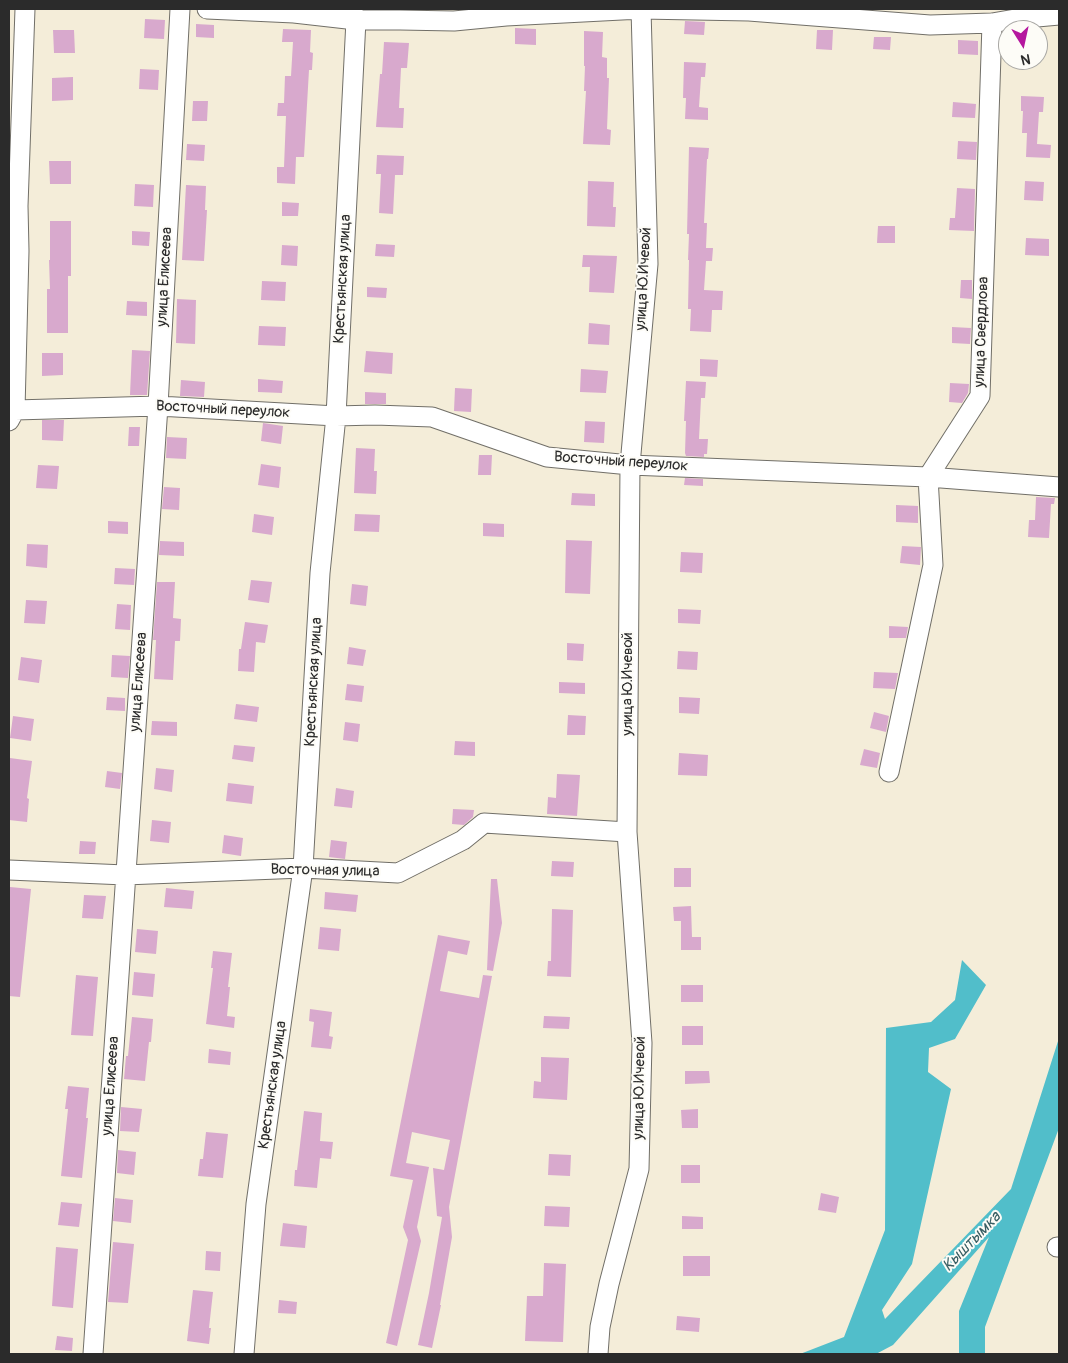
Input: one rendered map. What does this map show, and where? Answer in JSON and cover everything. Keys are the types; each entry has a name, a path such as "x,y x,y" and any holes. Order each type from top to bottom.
{"street":[{"name":"улица Елисеева","path":"93,1354 158,406 180,9"},
{"path":"207,9 354,14 454,21 506,16 641,9 749,11 930,25 992,23 1015,14 1059,15"},
{"name":"улица Ю.Ичевой","path":"598,1354 600,1326 609,1284 639,1169 642,1043 627,832 630,465 648,264 641,9"},
{"name":"Крестьянская улица","path":"244,1354 256,1204 303,868 320,573 336,416 354,14"},
{"path":"11,414 19,251 18,206 23,15"},
{"name":"улица Свердлова","path":"928,477 980,396 992,23"},
{"name":"Восточный переулок","path":"11,414 158,406 336,416 432,417 546,457 630,465 928,477 1059,487"},
{"path":"889,772 933,565 928,477"},
{"name":"Восточная улица","path":"9,870 125,875 303,868 398,872 463,840 484,823 627,832"}],"water":[{"name":"Кыштымка","path":"962,960 986,985 955,1039 929,1048 928,1072 951,1089 912,1264 882,1310 885,1319 1011,1189 1059,1038 1059,1128 985,1327 985,1354 959,1354 959,1311 989,1237 893,1345 876,1354 800,1354 844,1337 885,1230 886,1028 931,1022 955,1000"}],"building":[{"path":"145,19 165,20 164,39 144,38"},
{"path":"685,21 705,22 704,35 684,34"},
{"path":"196,24 214,25 214,38 196,37"},
{"path":"515,28 536,29 536,45 515,44"},
{"path":"283,29 311,30 310,52 313,53 312,70 309,70 304,157 296,157 295,184 277,183 277,167 284,167 286,116 277,116 278,103 284,103 285,76 291,76 293,42 282,42"},
{"path":"53,30 74,30 75,53 54,53"},
{"path":"817,30 833,30 832,50 816,49"},
{"path":"584,31 603,32 602,57 607,58 607,78 609,78 607,129 611,130 610,145 583,144 586,91 584,91"},
{"path":"874,37 891,37 890,50 873,49"},
{"path":"958,40 978,41 978,55 958,54"},
{"path":"384,42 409,43 407,68 401,68 399,108 404,108 403,128 376,127"},
{"path":"684,62 706,63 705,77 701,77 699,107 708,108 708,120 685,119 686,98 683,98"},
{"path":"140,69 159,70 158,90 139,89"},
{"path":"73,77 73,100 52,101 52,78"},
{"path":"1021,96 1044,97 1043,112 1039,112 1037,144 1051,145 1050,158 1026,157 1027,133 1022,133 1023,111 1021,111"},
{"path":"193,101 208,101 207,121 192,121"},
{"path":"953,102 976,104 975,118 952,117"},
{"path":"958,141 977,142 976,160 957,159"},
{"path":"187,144 205,145 204,161 186,160"},
{"path":"689,147 709,148 704,223 707,223 706,248 713,248 712,261 706,261 704,290 723,291 722,310 712,310 711,332 690,331 691,309 688,309 689,234 687,234"},
{"path":"377,155 404,156 403,175 395,175 393,214 379,213 381,174 376,174"},
{"path":"49,161 71,161 71,184 50,184"},
{"path":"588,181 614,182 613,207 616,207 615,227 587,226"},
{"path":"1025,181 1044,182 1043,201 1024,200"},
{"path":"135,184 154,185 153,207 134,206"},
{"path":"186,185 206,186 205,210 207,210 204,261 182,260"},
{"path":"957,188 975,189 974,231 949,230 950,218 955,218"},
{"path":"282,202 299,203 298,216 282,216"},
{"path":"50,221 71,221 71,276 68,276 68,333 47,333 47,289 50,289"},
{"path":"878,226 895,226 895,243 877,243"},
{"path":"132,231 150,232 149,246 132,245"},
{"path":"1026,238 1049,239 1049,256 1025,255"},
{"path":"376,244 395,245 394,257 375,256"},
{"path":"282,245 298,246 297,266 281,265"},
{"path":"583,255 617,256 614,293 589,292 590,267 582,267"},
{"path":"961,280 972,280 972,299 960,298"},
{"path":"262,281 286,282 285,301 261,300"},
{"path":"367,287 387,288 386,298 367,297"},
{"path":"177,299 196,300 195,344 176,343"},
{"path":"127,301 147,302 147,316 126,315"},
{"path":"589,323 610,325 609,345 588,344"},
{"path":"259,326 286,327 285,346 258,345"},
{"path":"952,327 971,328 970,344 952,343"},
{"path":"132,350 150,351 147,395 130,395"},
{"path":"366,351 393,353 392,374 364,372"},
{"path":"42,353 63,353 63,375 42,376"},
{"path":"700,359 718,360 717,377 700,376"},
{"path":"581,369 608,371 606,393 580,392"},
{"path":"258,379 283,381 282,393 258,392"},
{"path":"181,380 205,382 204,397 180,396"},
{"path":"686,381 706,382 705,398 701,398 699,439 708,439 707,454 704,454 704,457 686,456 685,453"},
{"path":"950,383 969,384 968,393 962,403 949,402"},
{"path":"455,388 472,389 471,412 454,411"},
{"path":"365,392 386,393 386,404 365,404"},
{"path":"42,420 64,420 63,441 42,440"},
{"path":"585,421 605,422 604,443 584,442"},
{"path":"263,423 283,426 281,444 261,441"},
{"path":"129,427 140,427 139,446 128,446"},
{"path":"167,437 187,438 186,459 166,458"},
{"path":"356,448 375,449 374,471 377,471 376,494 354,493"},
{"path":"479,455 492,455 491,475 478,475"},
{"path":"261,464 281,467 279,488 258,485"},
{"path":"38,465 59,466 57,489 36,488"},
{"path":"685,478 703,479 703,486 684,485"},
{"path":"164,487 180,488 179,510 162,509"},
{"path":"572,493 595,494 595,506 571,505"},
{"path":"1036,497 1055,498 1054,504 1051,504 1049,538 1028,537 1029,520 1035,520"},
{"path":"896,505 918,506 918,523 896,522"},
{"path":"254,514 274,517 272,535 252,532"},
{"path":"355,514 380,515 379,532 354,531"},
{"path":"108,521 128,522 128,534 108,533"},
{"path":"483,523 504,524 504,537 483,536"},
{"path":"566,540 592,541 590,594 565,593"},
{"path":"160,541 184,542 184,556 159,555"},
{"path":"27,544 48,545 47,568 26,566"},
{"path":"902,546 921,547 920,565 900,563"},
{"path":"681,552 703,553 702,573 680,572"},
{"path":"115,568 135,569 134,585 114,584"},
{"path":"251,580 272,582 269,603 248,600"},
{"path":"157,582 175,582 173,618 181,619 180,641 175,641 173,680 154,679 156,640 153,640"},
{"path":"352,584 368,586 366,606 350,604"},
{"path":"26,600 47,601 45,624 24,623"},
{"path":"117,604 131,605 130,630 115,629"},
{"path":"678,609 701,610 700,624 678,623"},
{"path":"245,622 268,625 265,643 256,642 254,672 238,671 239,649 241,649"},
{"path":"889,626 908,627 906,638 889,638"},
{"path":"567,643 584,644 583,661 567,660"},
{"path":"349,647 366,650 363,666 347,664"},
{"path":"678,651 698,652 697,670 677,669"},
{"path":"112,655 130,656 128,678 111,677"},
{"path":"21,657 42,660 39,683 18,680"},
{"path":"874,672 898,673 895,689 873,688"},
{"path":"559,682 585,683 585,694 559,693"},
{"path":"347,684 364,686 362,702 345,700"},
{"path":"107,697 125,698 125,711 106,710"},
{"path":"679,697 700,698 699,714 679,713"},
{"path":"236,704 259,707 257,722 234,719"},
{"path":"874,712 889,716 886,732 870,728"},
{"path":"568,715 586,716 585,735 567,735"},
{"path":"13,716 34,719 31,741 10,738"},
{"path":"152,721 177,722 177,736 151,735"},
{"path":"345,722 360,724 358,742 343,740"},
{"path":"455,741 475,742 475,756 454,755"},
{"path":"234,745 255,747 253,762 232,759"},
{"path":"864,749 880,753 877,768 860,765"},
{"path":"679,753 708,755 707,776 678,775"},
{"path":"10,758 32,761 27,798 29,799 27,822 9,820"},
{"path":"156,768 174,770 172,792 154,789"},
{"path":"107,771 122,773 120,789 105,787"},
{"path":"557,774 580,775 577,816 547,814 548,797 556,798"},
{"path":"228,783 254,786 252,804 226,801"},
{"path":"336,788 354,791 352,808 334,806"},
{"path":"453,809 474,810 473,817 464,825 452,824"},
{"path":"152,820 171,822 169,843 150,841"},
{"path":"224,835 243,838 241,856 222,853"},
{"path":"331,840 347,842 345,859 329,857"},
{"path":"80,841 96,842 95,854 79,854"},
{"path":"552,861 574,862 573,877 551,876"},
{"path":"674,868 691,868 691,887 674,887"},
{"path":"491,879 497,879 502,923 493,971 487,970"},
{"path":"10,887 31,889 20,997 9,996"},
{"path":"166,888 194,891 192,909 164,907"},
{"path":"325,892 358,895 356,912 324,909"},
{"path":"84,895 106,896 103,919 82,918"},
{"path":"691,906 692,937 701,937 701,950 681,950 681,921 674,921 673,907"},
{"path":"552,909 573,910 571,977 547,976 548,961 551,961"},
{"path":"320,927 341,929 339,951 318,949"},
{"path":"137,929 158,931 156,954 135,952"},
{"path":"438,935 470,941 467,955 448,951 440,991 479,998 483,975 492,976 449,1207 452,1237 432,1348 418,1345 442,1217 437,1216 433,1168 444,1170 450,1140 412,1132 406,1163 429,1167 417,1227 421,1241 397,1346 386,1343 408,1240 403,1227 413,1180 390,1176"},
{"path":"213,951 232,953 227,1016 235,1017 234,1028 206,1024 213,968 211,968"},
{"path":"134,972 155,974 153,997 132,995"},
{"path":"76,975 98,977 93,1036 71,1035"},
{"path":"681,985 703,985 703,1002 681,1002"},
{"path":"310,1009 332,1012 329,1036 333,1037 331,1049 311,1047 314,1022 309,1021"},
{"path":"544,1016 570,1017 569,1029 543,1028"},
{"path":"132,1017 153,1019 145,1081 124,1079"},
{"path":"682,1026 703,1026 703,1045 682,1045"},
{"path":"209,1049 231,1052 230,1065 208,1063"},
{"path":"541,1057 569,1058 567,1100 533,1098 534,1081 541,1082"},
{"path":"685,1071 709,1071 710,1083 685,1084"},
{"path":"68,1086 89,1088 82,1178 61,1176 68,1109 65,1109"},
{"path":"121,1107 142,1109 139,1132 120,1131"},
{"path":"698,1109 698,1128 682,1128 681,1110"},
{"path":"304,1111 322,1113 320,1141 333,1142 331,1159 320,1158 317,1188 294,1186"},
{"path":"206,1132 228,1134 223,1178 198,1176 200,1159 203,1159"},
{"path":"118,1150 136,1152 134,1175 117,1173"},
{"path":"549,1154 571,1155 570,1176 548,1175"},
{"path":"681,1165 700,1165 700,1183 681,1183"},
{"path":"821,1193 839,1197 836,1213 818,1210"},
{"path":"115,1198 133,1200 131,1223 113,1221"},
{"path":"61,1202 82,1204 79,1227 58,1225"},
{"path":"545,1206 570,1207 569,1227 544,1226"},
{"path":"682,1216 703,1217 703,1229 682,1229"},
{"path":"283,1223 307,1226 305,1248 280,1246"},
{"path":"113,1242 134,1244 128,1303 108,1302"},
{"path":"56,1247 78,1249 73,1308 52,1306"},
{"path":"206,1251 221,1252 220,1271 205,1270"},
{"path":"683,1256 710,1256 710,1276 683,1276"},
{"path":"544,1263 566,1264 563,1342 525,1341 527,1296 543,1296"},
{"path":"193,1290 213,1292 209,1344 187,1341"},
{"path":"279,1300 297,1302 296,1314 278,1313"},
{"path":"677,1316 700,1318 699,1332 676,1330"},
{"path":"57,1336 73,1338 72,1351 55,1350"}]}
